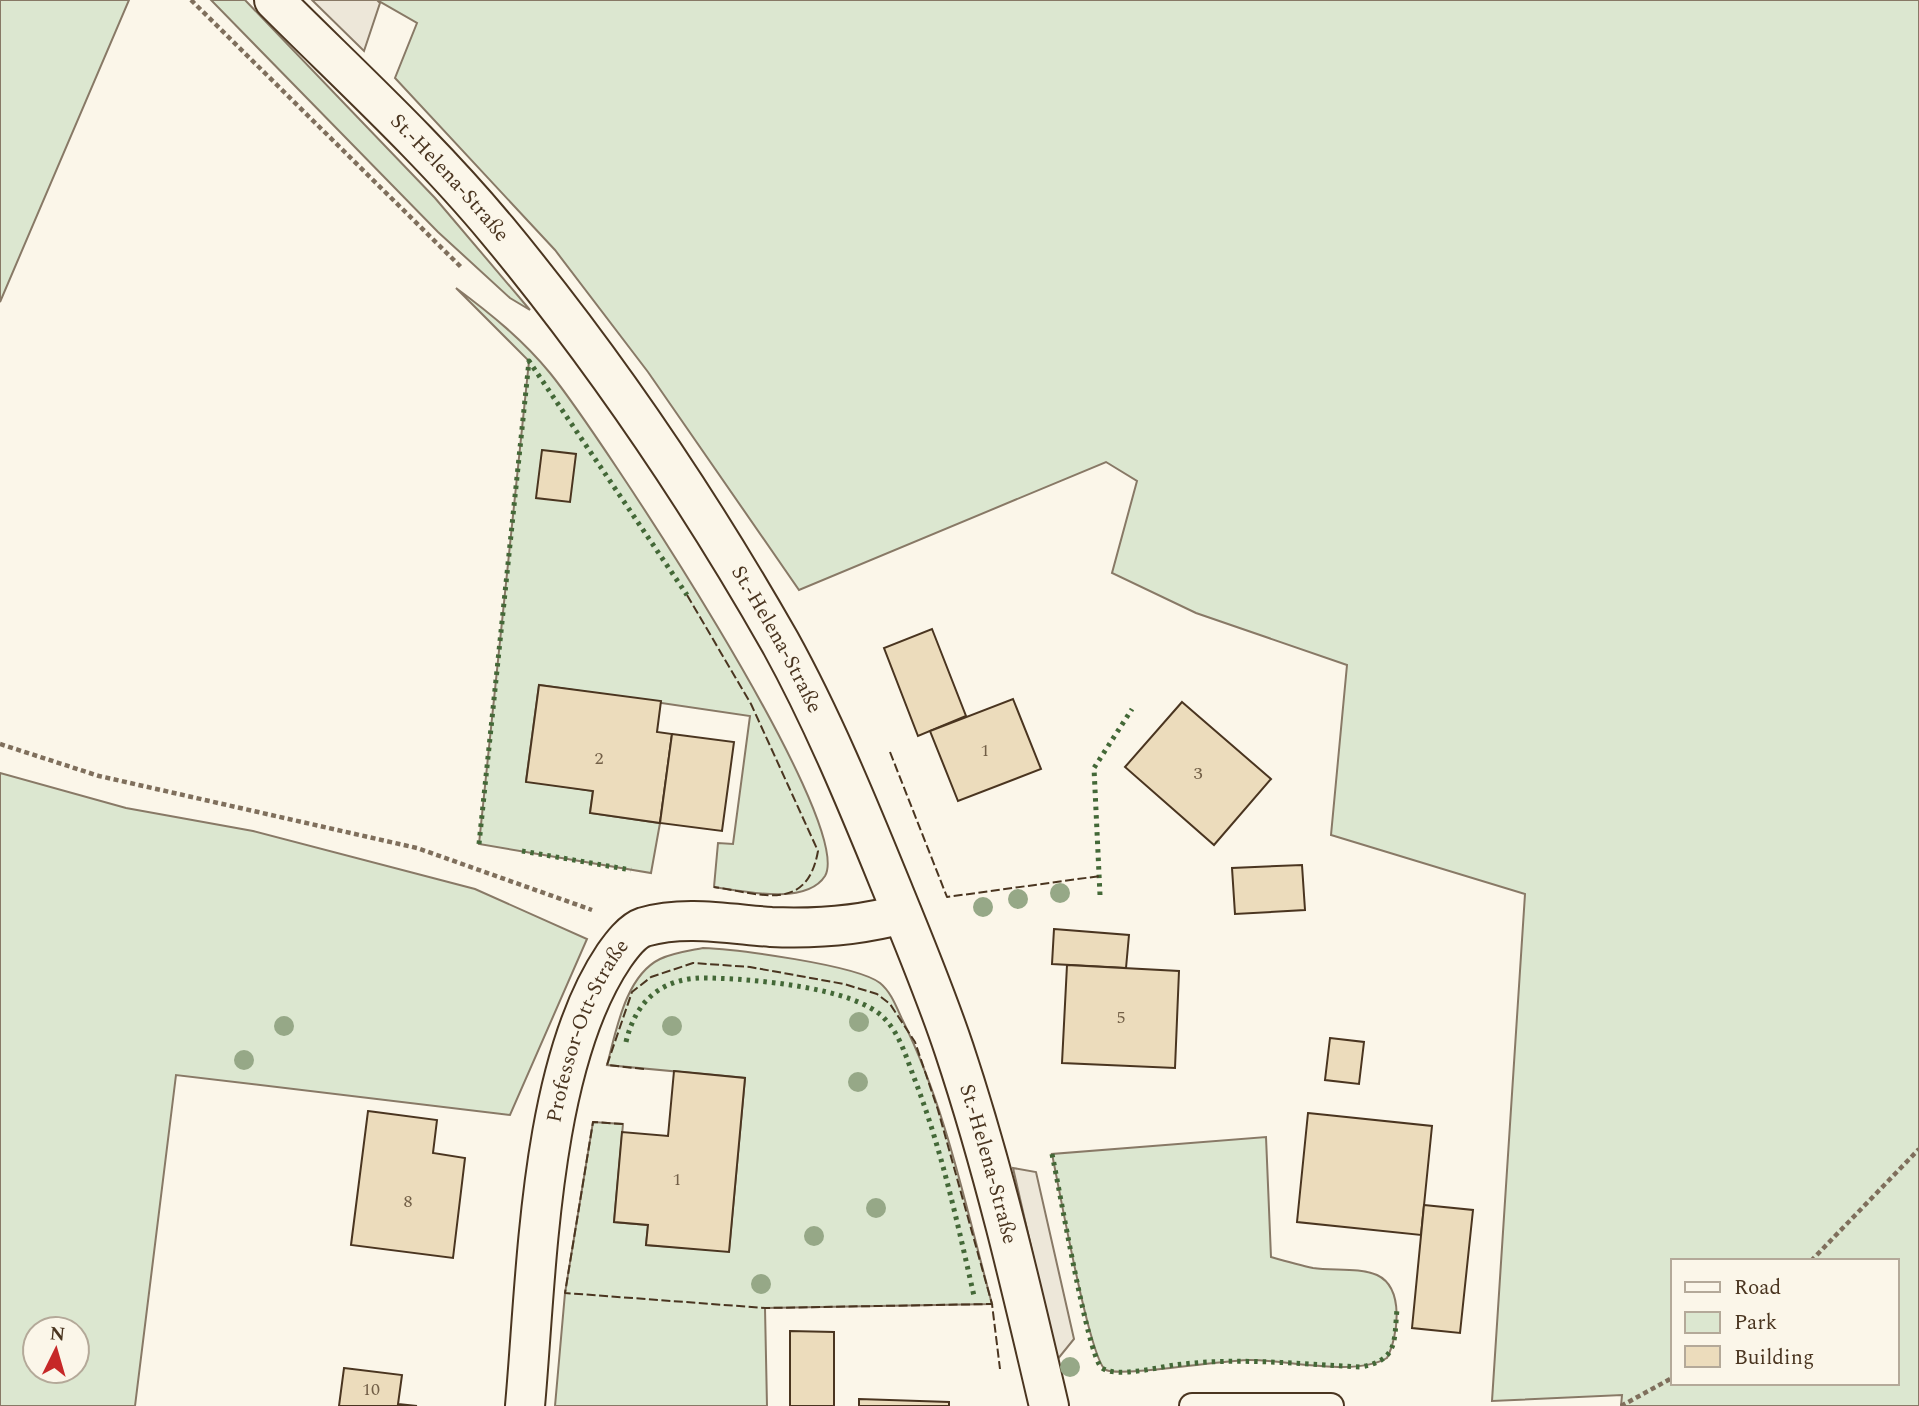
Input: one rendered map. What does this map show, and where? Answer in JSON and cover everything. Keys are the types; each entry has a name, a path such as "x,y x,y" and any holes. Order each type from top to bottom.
{"street":[{"name":"St.-Helena-Straße","path":"274,0 405,131 494,227 621,391 780,643 857,802 954,1050 996,1192 1049,1406"},
{"name":"Professor-Ott-Straße","path":"525,1406 550,1150 563,1084 589,1003 622,945 640,928 666,922 717,922 823,929 865,924 902,914"}],"lane":[{"path":"1192,1406 1332,1406"}],"path":[{"path":"191,0 470,276"},
{"path":"0,744 99,776 417,848 484,869 640,928"},
{"path":"1813,1259 1919,1149"},
{"path":"1621,1406 1671,1379"}],"green space":[{"path":"0,0 129,0 0,302"},
{"path":"211,0 245,0 435,198 530,310 510,298 438,232"},
{"path":"377,0 1919,0 1919,1406 1621,1406 1622,1395 1492,1401 1525,894 1331,835 1347,665 1196,613 1112,573 1137,481 1106,462 799,590 648,372 555,250 395,78 417,23"},
{"path":"456,288 506,328 550,373 617,468 717,626 764,708 802,783 824,841 825,876 816,885 789,894 714,887 718,843 733,844 750,716 539,685 526,781 593,791 590,813 660,823 651,873 479,844 529,361"},
{"path":"0,773 126,808 253,831 475,889 587,939 510,1115 176,1075 135,1406 0,1406"},
{"path":"703,948 822,964 867,976 880,983 887,991 931,1087 964,1195 992,1304 765,1308 767,1406 555,1406 565,1293 593,1122 623,1124 614,1222 648,1225 646,1245 729,1251 745,1078 607,1065 618,1021 638,978 660,959"},
{"path":"1266,1137 1271,1257 1313,1268 1370,1273 1386,1281 1392,1290 1397,1314 1394,1338 1387,1358 1373,1364 1339,1367 1250,1360 1151,1370 1106,1370 1099,1360 1083,1306 1052,1154"}],"shaded area":[{"path":"312,0 377,0 380,3 364,51"},
{"path":"1013,1168 1036,1172 1074,1339 1057,1360"}],"building":[{"path":"542,450 576,454 570,502 536,498"},
{"path":"932,629 966,716 918,736 884,648"},
{"path":"539,685 661,701 657,732 672,734 660,823 590,813 593,791 526,782"},
{"path":"1013,699 1041,769 958,801 930,731"},
{"path":"1182,702 1271,779 1214,845 1125,767"},
{"path":"672,734 734,742 722,831 660,823"},
{"path":"1302,865 1305,910 1235,914 1232,868"},
{"path":"1054,929 1129,935 1126,968 1052,964"},
{"path":"1067,965 1179,971 1175,1068 1062,1063"},
{"path":"1330,1038 1364,1042 1359,1084 1325,1080"},
{"path":"674,1071 745,1078 729,1252 646,1245 648,1225 614,1222 622,1132 668,1136"},
{"path":"368,1111 437,1120 433,1153 465,1158 453,1258 351,1245"},
{"path":"1308,1113 1432,1126 1421,1235 1297,1222"},
{"path":"1424,1205 1473,1210 1460,1333 1412,1328"},
{"path":"790,1331 834,1332 834,1406 790,1406"},
{"path":"344,1368 402,1375 398,1404 417,1406 339,1406"},
{"path":"859,1399 949,1402 949,1406 859,1406"}],"hedge":[{"path":"479,844 529,361 687,595"},
{"path":"1100,895 1094,768 1132,709"},
{"path":"522,851 631,870"},
{"path":"626,1042 637,1014 654,993 679,981 694,978 751,980 802,987 827,992 870,1007 884,1018 898,1038 923,1102 948,1184 974,1296"},
{"path":"1052,1154 1088,1332 1095,1355 1101,1367 1107,1370 1125,1372 1221,1362 1361,1367 1382,1360 1392,1348 1397,1309"}],"fence":[{"path":"687,595 751,704 818,851 812,871 804,884 793,891 780,895 765,895 714,887"},
{"path":"890,752 947,897 1100,876"},
{"path":"644,1069 607,1065 632,992 651,977 693,963 750,967 844,984 877,994 890,1004 915,1042 938,1110 992,1304 1000,1369"},
{"path":"623,1124 593,1122 565,1293 765,1308 992,1304"}]}
